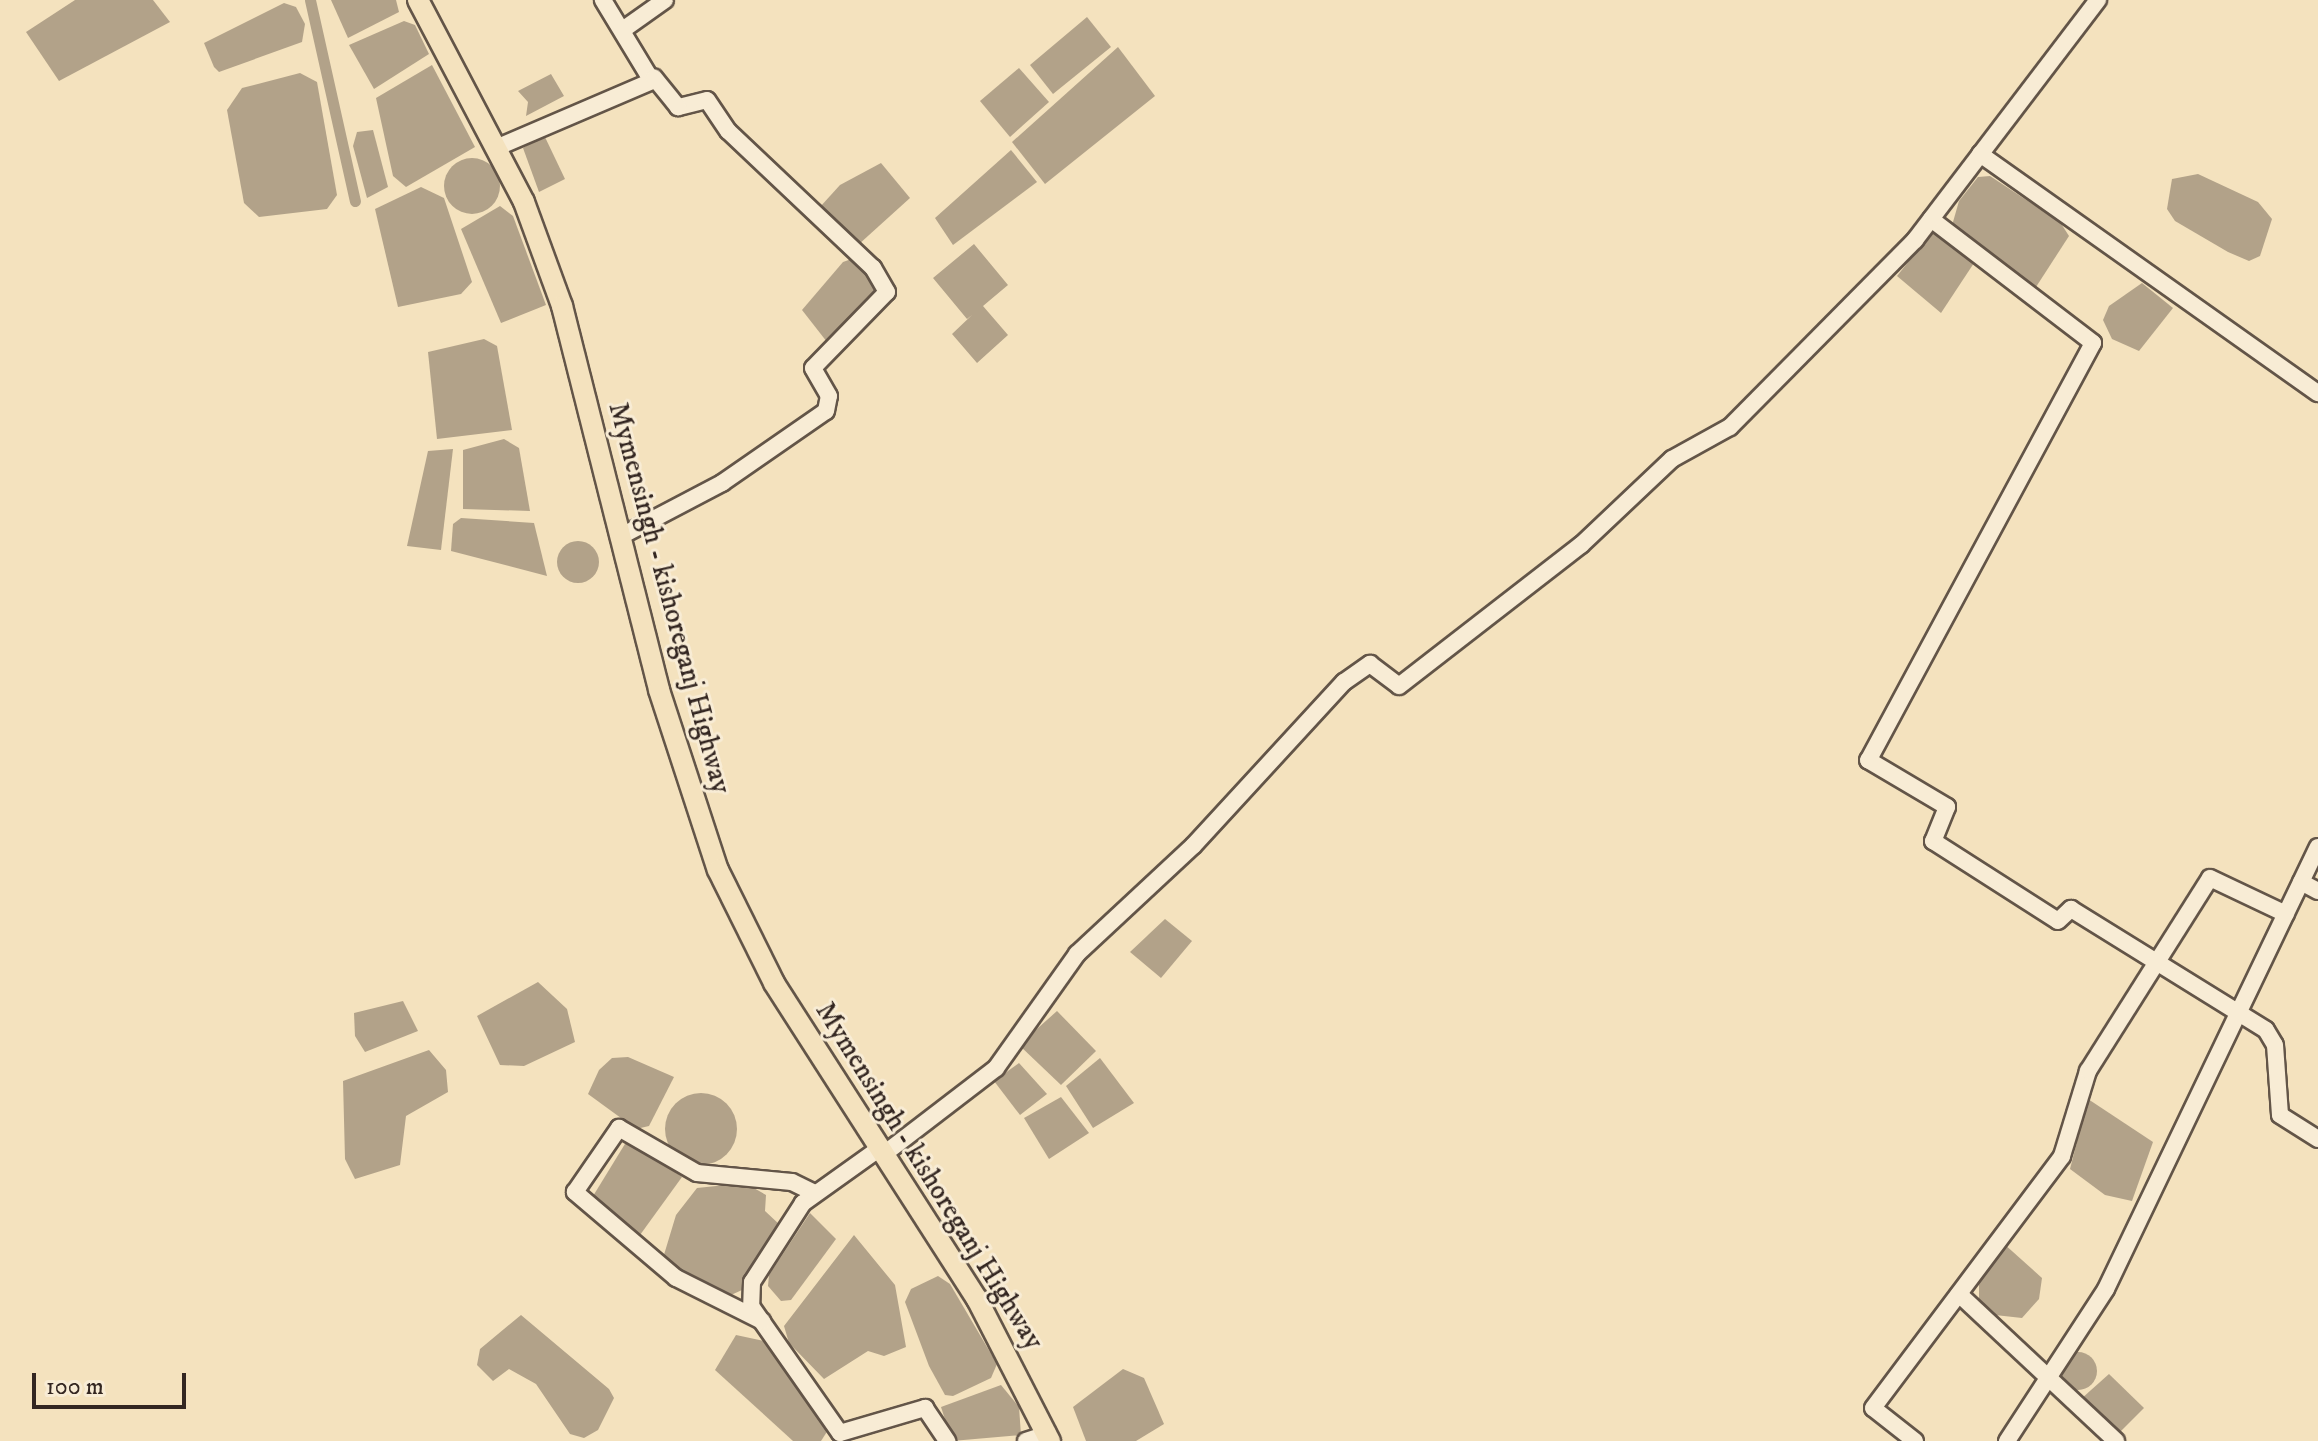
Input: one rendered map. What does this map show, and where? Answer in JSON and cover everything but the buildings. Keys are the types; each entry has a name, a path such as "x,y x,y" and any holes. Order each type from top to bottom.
{"main road":[{"name":"Mymensingh - kishoreganj Highway","path":"418,0 498,147 562,306 623,535 659,690 718,870 774,983 1018,1368 1049,1437"}],"street":[{"path":"603,0 654,77 678,107 707,100 728,131 873,268 887,292 813,368 829,396 826,411 722,483 623,535"},
{"path":"624,29 665,0"},
{"path":"947,1441 925,1408 840,1433 751,1306 752,1282 815,1193 882,1151 996,1068 1077,954 1193,846 1344,682 1370,664 1399,686 1581,545 1672,459 1730,427 1931,219 2098,0"},
{"path":"498,147 654,77"},
{"path":"1980,154 2318,393"},
{"path":"1931,219 2093,343 1868,760 1947,807 1933,841 2058,921 2071,909 2154,962 2238,1009 2275,1045 2280,1115 2318,1139"},
{"path":"2007,1441 2050,1377 2133,1238 2238,1009 2318,847"},
{"path":"1915,1441 1873,1408 2062,1156 2088,1071 2154,962 2210,878 2286,914"},
{"path":"2301,882 2318,891"},
{"path":"762,1321 676,1278 575,1192 619,1128 697,1173 792,1182 815,1193"},
{"path":"1959,1294 2116,1441"},
{"path":"1026,1441 1049,1437"}],"shaded area":[{"path":"75,0 153,0 170,22 59,81 26,32"},
{"path":"331,0 396,0 399,12 348,38"},
{"path":"284,3 296,7 305,24 302,42 219,72 214,67 204,43"},
{"path":"1087,17 1111,47 1053,94 1030,65"},
{"path":"404,21 415,25 429,54 374,89 349,45"},
{"path":"1118,47 1155,96 1045,184 1012,142"},
{"path":"432,65 475,147 406,187 393,176 376,98"},
{"path":"1019,68 1049,102 1010,137 980,101"},
{"path":"300,73 317,82 337,195 327,209 259,217 244,203 227,110 242,88"},
{"path":"551,74 564,96 526,116 528,102 518,91"},
{"path":"373,130 388,187 367,198 353,146 357,132"},
{"path":"544,135 565,179 539,192 523,148"},
{"path":"1011,150 1037,182 953,245 935,218"},
{"path":"472,158 491,167 500,186 491,205 472,214 453,205 444,186 453,167"},
{"path":"881,163 910,198 858,245 820,207 840,185"},
{"path":"2198,174 2258,202 2272,219 2260,256 2249,261 2175,221 2167,209 2172,179"},
{"path":"1990,176 2060,222 2069,236 2036,287 1951,229 1959,201 1978,177"},
{"path":"421,187 444,198 472,282 461,294 398,307 375,209"},
{"path":"500,206 513,216 546,305 501,323 461,229"},
{"path":"1934,230 1974,263 1941,313 1897,276"},
{"path":"974,244 1008,285 983,306 1008,335 977,363 952,334 972,315 967,319 933,278"},
{"path":"857,257 881,290 827,342 802,310 843,262"},
{"path":"2142,283 2173,308 2139,351 2112,339 2103,320 2109,306"},
{"path":"484,339 497,346 512,430 437,439 428,352"},
{"path":"504,439 519,448 530,511 463,509 463,450"},
{"path":"453,449 441,550 407,546 428,451"},
{"path":"461,518 534,523 547,576 451,551 453,524"},
{"path":"578,541 593,547 599,562 593,577 578,583 563,577 557,562 563,547"},
{"path":"1165,919 1192,941 1161,978 1130,952"},
{"path":"538,982 567,1009 575,1042 524,1066 500,1065 477,1016"},
{"path":"403,1001 418,1031 365,1052 355,1036 354,1013"},
{"path":"1057,1011 1096,1051 1061,1085 1019,1045"},
{"path":"429,1050 446,1070 448,1092 406,1116 400,1165 355,1179 345,1159 343,1081"},
{"path":"628,1057 674,1077 649,1126 636,1129 588,1094 599,1070 612,1058"},
{"path":"1100,1058 1134,1103 1093,1128 1066,1086"},
{"path":"1019,1063 1047,1094 1020,1115 994,1081"},
{"path":"701,1093 721,1099 731,1109 737,1129 731,1149 721,1159 701,1165 681,1159 671,1149 665,1129 671,1109 681,1099"},
{"path":"1061,1097 1089,1133 1049,1159 1024,1118"},
{"path":"2088,1099 2153,1142 2132,1201 2105,1195 2070,1169"},
{"path":"628,1139 682,1177 640,1235 590,1201"},
{"path":"745,1183 766,1195 765,1211 780,1225 742,1290 731,1295 688,1283 663,1258 676,1215 697,1188"},
{"path":"810,1213 836,1239 791,1300 781,1301 768,1286 769,1275"},
{"path":"854,1235 895,1285 906,1347 884,1356 868,1351 824,1379 789,1343 784,1326"},
{"path":"2003,1243 2042,1278 2039,1299 2022,1318 1995,1315 1979,1300 1979,1279"},
{"path":"938,1276 950,1284 997,1364 991,1378 953,1396 945,1395 929,1366 905,1302 911,1289"},
{"path":"521,1315 609,1389 614,1398 598,1430 584,1438 570,1434 536,1384 509,1369 493,1381 477,1365 480,1349"},
{"path":"736,1335 773,1343 830,1427 821,1441 793,1441 715,1370"},
{"path":"2078,1352 2091,1358 2097,1371 2091,1384 2078,1390 2065,1384 2059,1371 2065,1358"},
{"path":"1123,1369 1144,1378 1164,1424 1136,1441 1086,1441 1073,1407"},
{"path":"2109,1374 2144,1408 2116,1436 2081,1399"},
{"path":"1001,1385 1019,1407 1021,1435 952,1441 941,1407"}],"waterway":[{"path":"310,0 355,201"}]}
